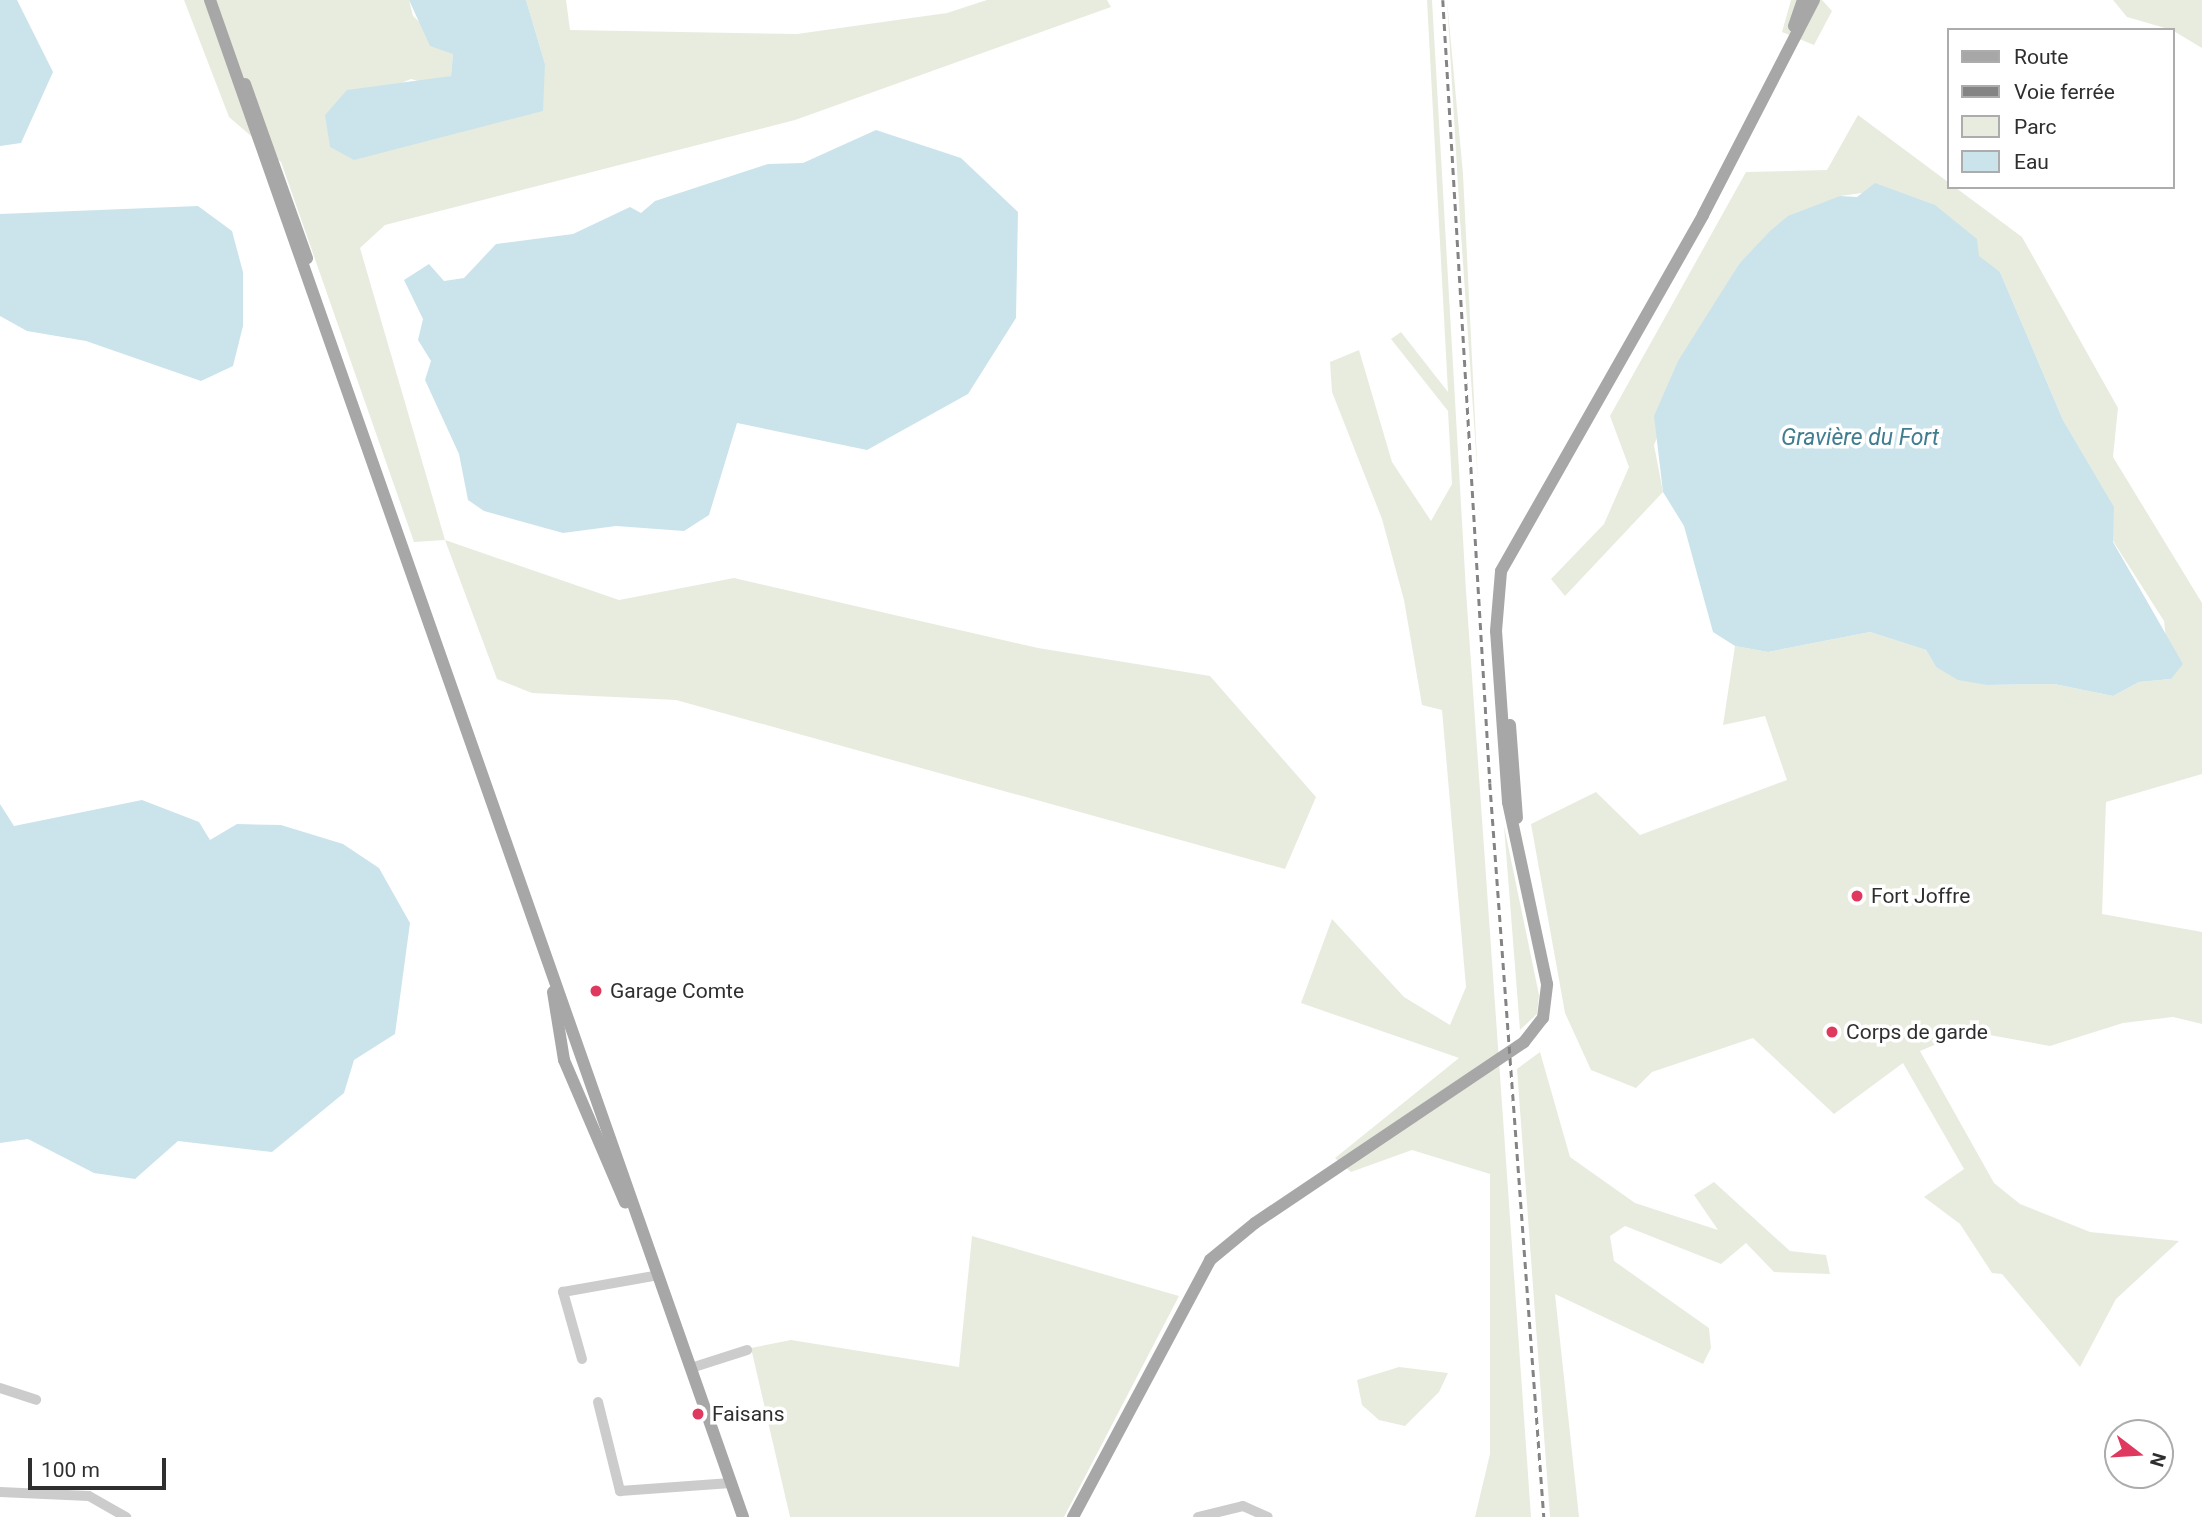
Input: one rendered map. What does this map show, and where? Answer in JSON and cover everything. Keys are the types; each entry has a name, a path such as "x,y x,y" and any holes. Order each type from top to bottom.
{"main road":[{"path":"210,0 284,188 340,368 549,964 597,1107 612,1165"},
{"path":"1773,82 1803,0"},
{"path":"1073,1517 1210,1260 1535,1032 1548,992 1507,802 1496,631 1506,559 1773,82 1814,0"},
{"path":"549,964 558,1039 574,1087 642,1228 743,1517"},
{"path":"574,1087 588,1082"},
{"path":"584,1112 597,1107"}],"street":[{"path":"582,1359 563,1292 659,1275"},
{"path":"691,1368 747,1350"},
{"path":"0,1388 36,1400"},
{"path":"598,1402 620,1491 731,1483"},
{"path":"0,1492 89,1496 126,1517"},
{"path":"1198,1517 1243,1506 1268,1517"}],"green space":[{"path":"184,0 409,0 413,16 453,54 451,76 426,83 411,79 325,115 545,64 526,0 566,0 570,30 797,34 947,13 987,0 1107,0 1111,7 795,120 385,225 360,248 445,540 414,542 281,162 229,117"},
{"path":"1427,0 1432,0 1466,591 1531,1517 1475,1517 1490,1454 1490,1174 1412,1150 1351,1172 1335,1158 1459,1058 1301,1003 1332,919 1404,997 1450,1025 1466,987 1442,710 1422,705 1404,600 1382,519 1332,392 1330,362 1359,350 1392,462 1431,521 1452,484 1448,411 1391,339 1401,332 1448,392"},
{"path":"1447,0 1463,174 1478,481 1460,219"},
{"path":"1791,0 1822,0 1832,11 1814,45 1782,32"},
{"path":"2113,0 2202,0 2202,48 2174,31 2174,28 2127,17"},
{"path":"1858,115 1946,180 1946,189 1957,189 2022,237 2118,408 2113,457 2202,603 2202,774 2106,802 2102,914 2202,932 2202,1024 2173,1017 2123,1023 2050,1046 1967,1031 1920,1051 1994,1183 2020,1204 2090,1232 2179,1241 2116,1299 2080,1367 2002,1274 1992,1273 1960,1224 1924,1197 1964,1169 1903,1063 1834,1114 1753,1038 1652,1072 1636,1088 1591,1070 1565,1013 1531,824 1596,792 1640,835 1787,780 1765,716 1723,725 1735,646 1768,652 1870,632 1926,650 1936,667 1987,685 2054,684 2113,696 2139,682 2171,679 2164,621 2113,541 2113,506 2063,420 2000,272 1862,193 1840,196 1739,264 1711,311 1654,445 1663,492 1565,596 1551,579 1604,524 1629,467 1610,416 1746,172 1827,170"},
{"path":"445,540 619,600 734,578 1038,648 1210,676 1316,797 1285,869 676,700 532,693 497,679"},
{"path":"1504,826 1539,995 1537,1014 1520,1030"},
{"path":"1540,1052 1570,1157 1635,1203 1718,1230 1694,1195 1714,1182 1790,1251 1826,1255 1830,1274 1774,1272 1746,1243 1721,1264 1625,1226 1610,1236 1614,1261 1709,1328 1711,1348 1703,1364 1555,1294 1579,1517 1550,1517 1517,1069"},
{"path":"972,1236 1179,1296 1064,1517 790,1517 751,1348 791,1340 959,1367"},
{"path":"1399,1367 1448,1373 1439,1392 1405,1426 1379,1420 1362,1405 1357,1380"}],"water":[{"path":"0,0 17,0 53,72 21,143 0,146"},
{"path":"409,0 526,0 545,64 543,111 354,160 330,147 325,115 347,90 451,76 453,54 430,46"},
{"path":"876,130 961,158 1018,212 1016,318 968,394 867,450 737,423 709,515 684,531 616,526 563,533 484,511 468,500 459,454 425,380 431,361 418,340 423,319 404,280 429,264 444,281 464,278 496,244 573,234 630,207 641,213 655,201 768,164 803,163"},
{"name":"Gravière du Fort","path":"1875,183 1935,205 1977,239 1979,256 2000,272 2063,420 2114,507 2113,542 2183,664 2171,679 2139,682 2113,696 2054,684 1987,685 1958,680 1936,667 1926,650 1870,632 1768,652 1735,646 1713,632 1684,526 1663,492 1654,416 1678,361 1739,264 1770,231 1788,216 1840,196 1857,197"},
{"path":"198,206 232,231 243,272 243,326 233,366 201,381 86,341 27,331 0,316 0,214"},
{"path":"142,800 199,822 210,840 237,824 281,825 343,844 379,868 410,923 395,1034 354,1060 344,1093 272,1152 178,1141 135,1179 94,1173 28,1139 0,1143 0,804 14,826"}],"railway":[{"path":"1443,0 1490,783 1544,1517"}],"place":[{"name":"Fort Joffre","path":"1857,896"},
{"name":"Garage Comte","path":"596,991"},
{"name":"Corps de garde","path":"1832,1032"},
{"name":"Faisans","path":"698,1414"}]}
